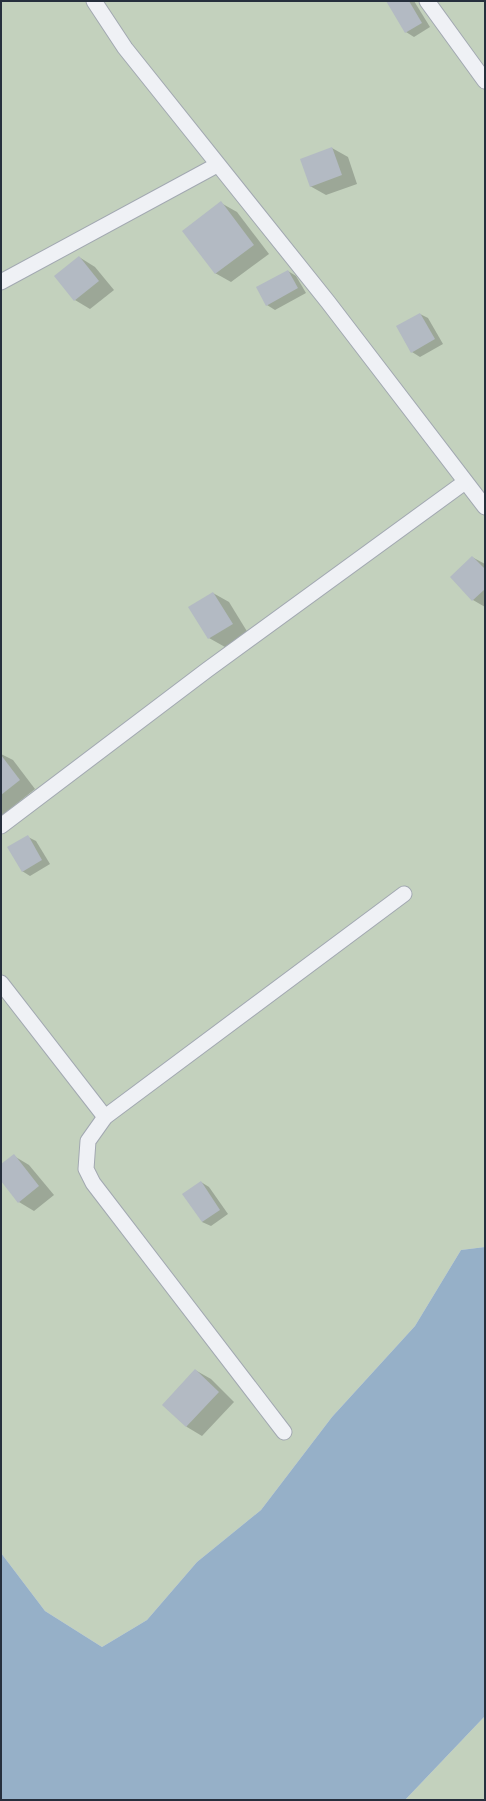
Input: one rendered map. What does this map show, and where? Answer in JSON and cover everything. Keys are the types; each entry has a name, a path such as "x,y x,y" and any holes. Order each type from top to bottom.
{"lane":[{"path":"94,1 124,48 216,165 328,302 485,507"},
{"path":"426,1 485,81"},
{"path":"1,282 216,165"},
{"path":"1,826 207,670 465,482"},
{"path":"284,1432 94,1183 86,1169 88,1141 105,1117 404,894"},
{"path":"1,982 105,1117"}],"green space":[{"path":"1,1 485,1 485,1247 461,1250 415,1326 332,1417 261,1510 197,1562 147,1620 102,1647 45,1611 1,1553"},
{"path":"485,1716 485,1800 405,1800"}],"water":[{"path":"485,1247 485,1716 405,1800 1,1800 1,1553 45,1611 102,1647 147,1620 197,1562 261,1510 332,1417 415,1326 461,1250"}],"building":[{"path":"386,1 409,1 422,23 405,33"},
{"path":"332,147 342,175 310,187 300,159"},
{"path":"221,201 254,245 215,274 182,231"},
{"path":"79,256 99,281 74,301 54,276"},
{"path":"288,270 298,288 266,306 256,287"},
{"path":"420,313 435,339 411,353 396,326"},
{"path":"472,556 485,569 485,589 472,601 450,577"},
{"path":"213,592 233,624 208,639 188,607"},
{"path":"1,755 20,780 1,795"},
{"path":"28,835 42,860 22,872 7,847"},
{"path":"14,1154 39,1186 18,1203 1,1181 1,1164"},
{"path":"201,1181 220,1210 202,1222 182,1194"},
{"path":"195,1369 219,1392 186,1427 162,1405"}]}
